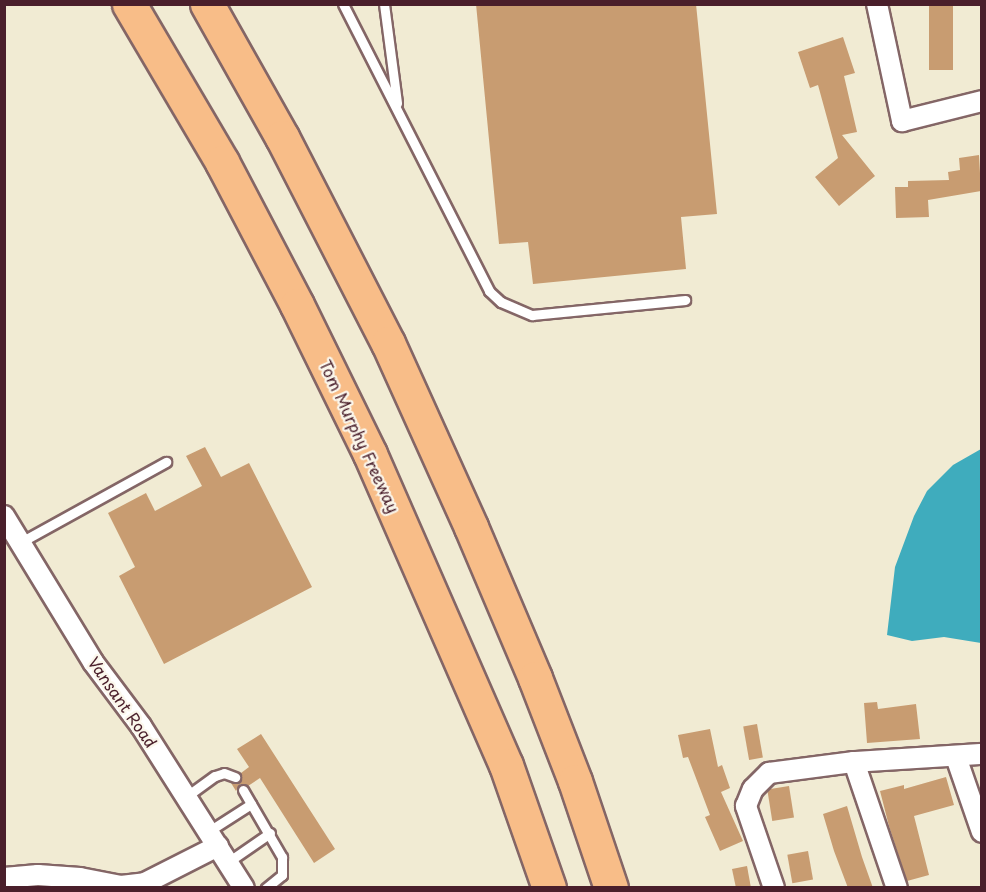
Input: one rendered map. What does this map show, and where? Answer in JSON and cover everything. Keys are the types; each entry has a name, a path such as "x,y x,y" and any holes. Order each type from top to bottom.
{"highway":[{"path":"207,4 282,137 398,364 535,678 575,781 611,888"},
{"name":"Tom Murphy Freeway","path":"130,6 222,162 297,305 370,454 506,765 549,888"}],"street":[{"path":"877,4 902,121 981,101"},
{"name":"Vansant Road","path":"4,516 93,662 141,726 244,888"},
{"path":"774,888 746,806 753,789 768,773 854,762 956,758 981,754"},
{"path":"956,758 981,832"},
{"path":"854,762 897,888"},
{"path":"4,878 38,875 81,878 121,887 145,882 219,846"}],"lane":[{"path":"343,4 489,291 501,302 532,315 685,300"},
{"path":"384,4 398,111"},
{"path":"21,542 166,462"},
{"path":"187,796 215,776 224,773 235,777"},
{"path":"243,790 282,857 282,874 266,888"},
{"path":"219,846 251,804"},
{"path":"219,846 270,833"}],"water":[{"path":"981,449 981,643 944,637 912,641 887,635 895,567 914,516 927,491 953,465"}],"building":[{"path":"476,4 696,4 717,214 681,217 686,269 533,284 528,242 499,244"},
{"path":"929,4 953,4 953,70 929,70"},
{"path":"843,37 855,73 844,76 857,132 842,135 875,176 839,206 815,177 838,158 818,85 810,88 798,52"},
{"path":"979,155 981,191 928,200 929,217 896,218 895,187 908,187 908,181 949,180 948,172 960,170 959,158"},
{"path":"205,447 221,477 249,463 312,587 164,664 119,576 135,567 108,513 146,493 155,511 202,486 186,456"},
{"path":"877,702 878,709 916,704 920,739 867,743 864,703"},
{"path":"757,724 763,757 749,760 743,726"},
{"path":"710,729 718,767 722,765 730,788 721,792 743,841 720,851 705,817 710,815 688,757 683,758 678,735"},
{"path":"261,734 335,849 314,863 260,778 248,786 240,784 236,791 231,783 240,782 241,773 249,767 237,749"},
{"path":"946,777 954,805 914,816 929,875 907,881 880,791 904,785 904,789"},
{"path":"789,786 794,818 772,821 767,789"},
{"path":"847,806 873,888 848,888 834,851 823,814"},
{"path":"808,851 813,880 792,883 787,855"},
{"path":"747,866 751,888 736,888 732,869"}]}
